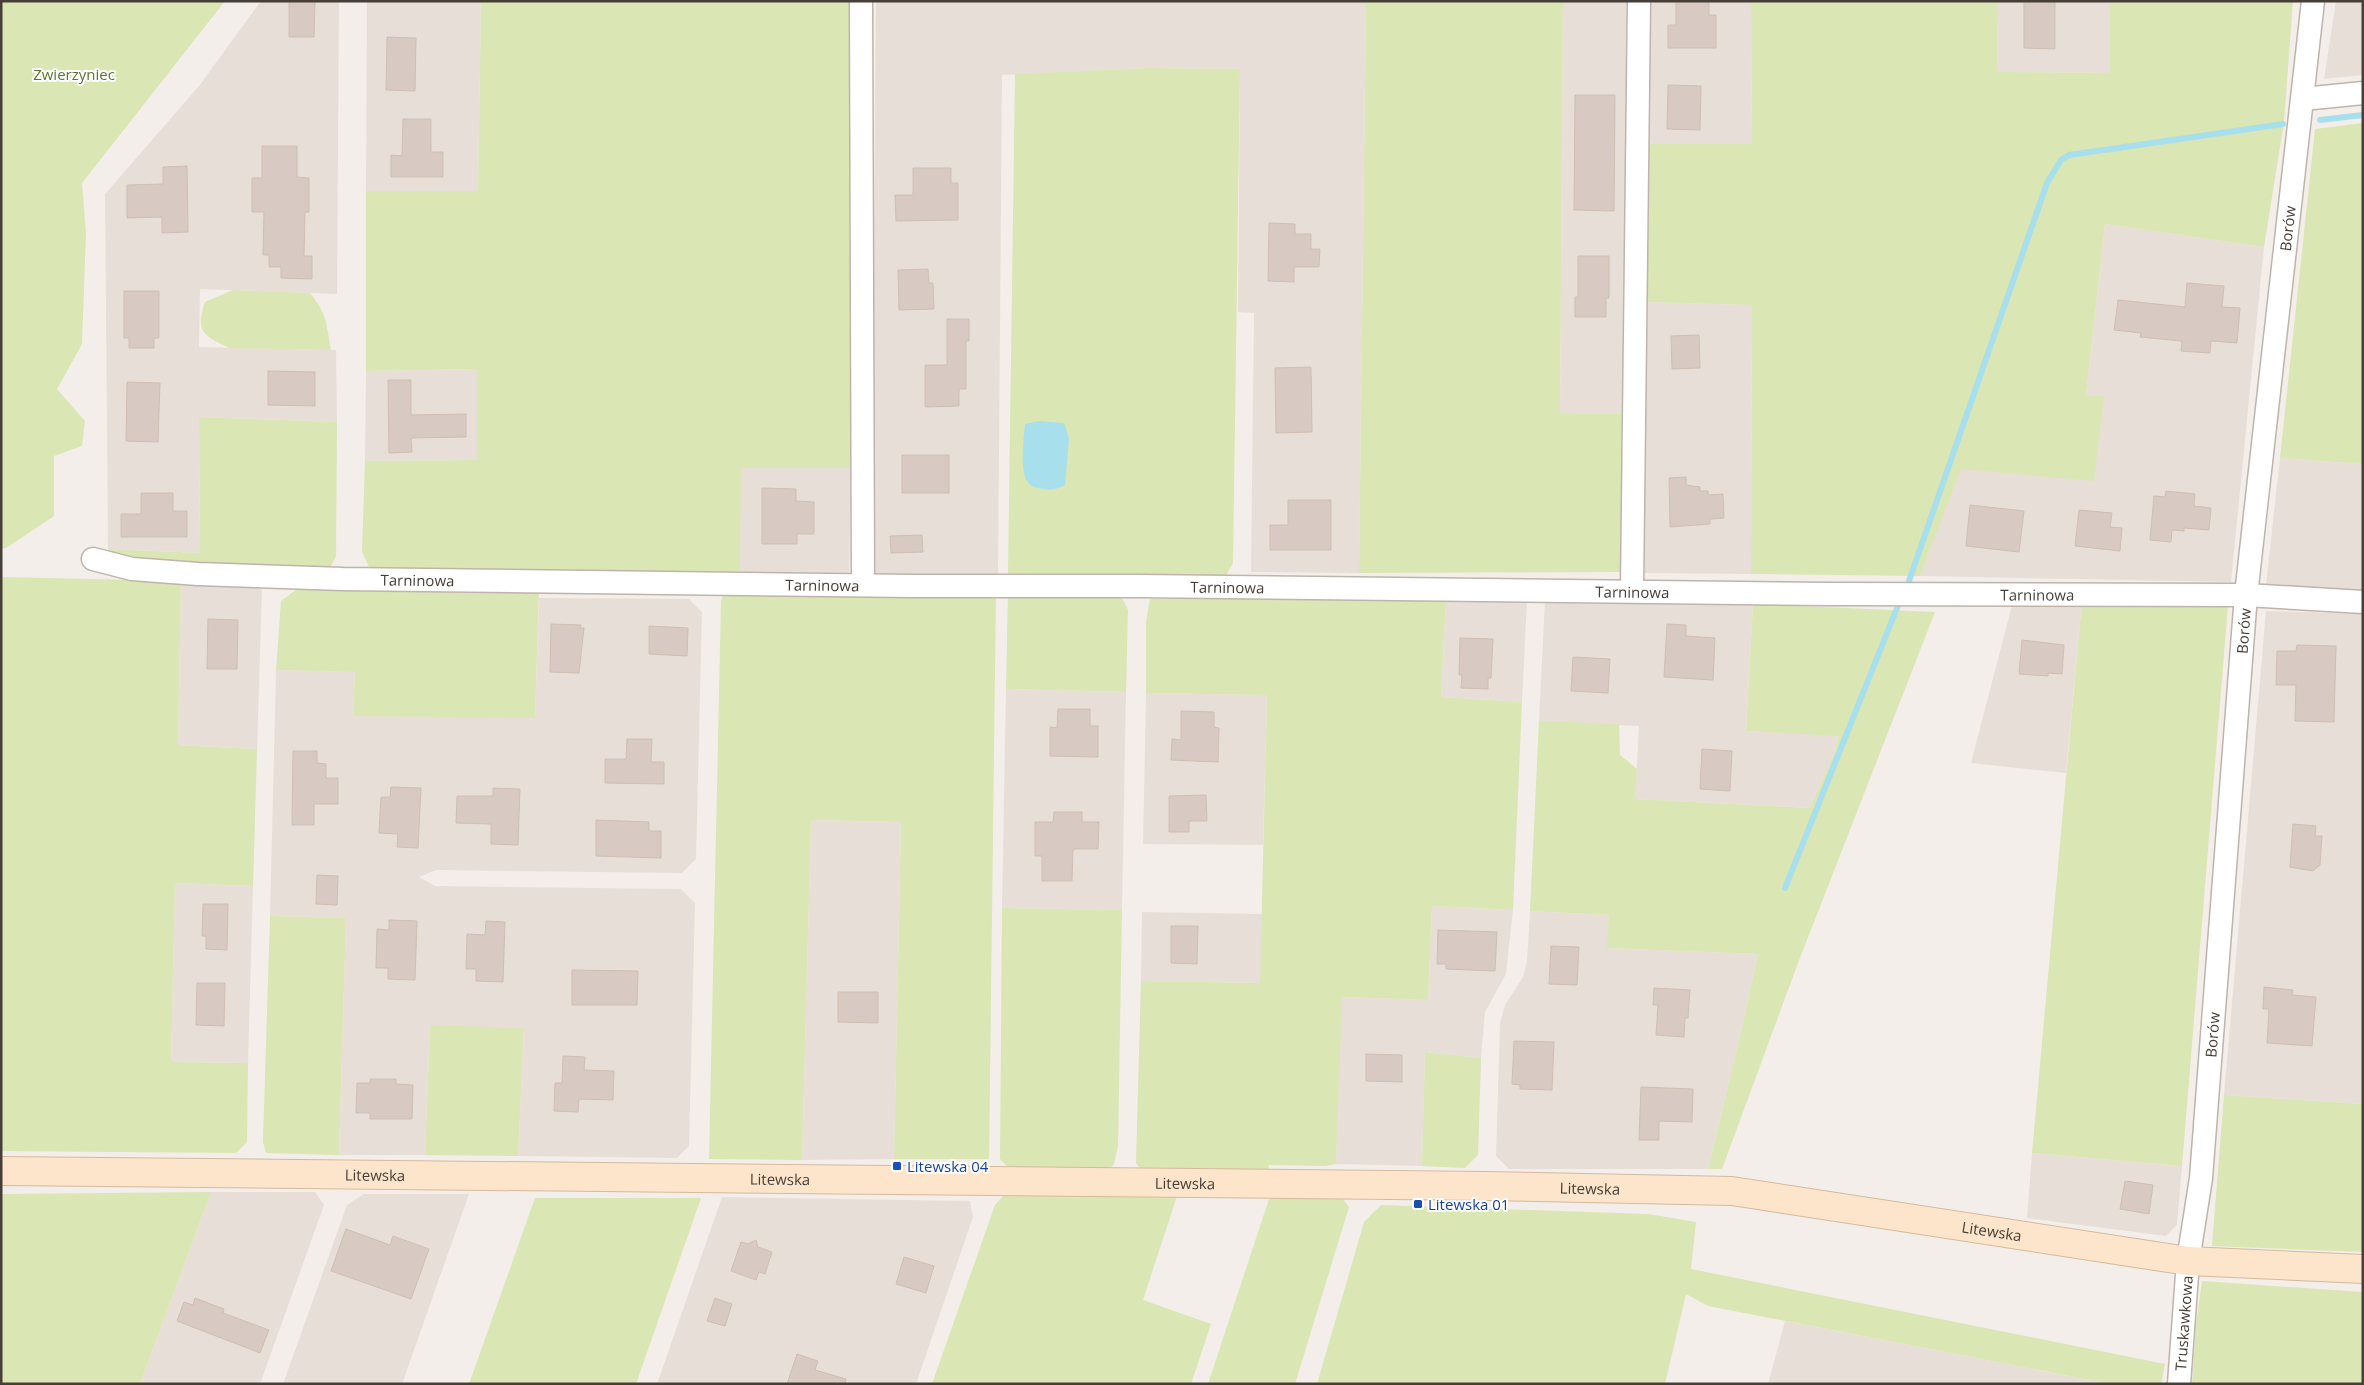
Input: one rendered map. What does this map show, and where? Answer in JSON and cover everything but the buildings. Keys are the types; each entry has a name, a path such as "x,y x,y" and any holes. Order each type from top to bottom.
{"street":[{"path":"861,1 864,584"},
{"path":"1632,590 1639,1"},
{"name":"Borów","path":"2188,1261 2202,1168 2246,595 2313,1"},
{"path":"2303,99 2363,93"},
{"name":"Tarninowa","path":"93,559 132,569 269,577 864,584 2246,595 2363,602"},
{"name":"Litewska","path":"1,1171 1486,1186 1732,1191 2188,1261 2363,1269"},
{"name":"Truskawkowa","path":"2179,1384 2188,1261"}],"shaded area":[{"path":"261,1 339,1 337,294 200,289 199,347 336,350 337,422 199,417 200,553 108,549 105,194 199,86"},
{"path":"367,1 481,1 478,191 366,191"},
{"path":"876,1 1366,1 1359,573 1251,572 1254,313 1238,312 1240,69 1147,68 1002,75 998,579 871,574"},
{"path":"1563,1 1751,1 1752,144 1627,144 1626,414 1560,413"},
{"path":"1998,1 2110,1 2110,73 1997,72"},
{"path":"2336,1 2363,1 2363,75 2324,79"},
{"path":"2105,224 2264,247 2231,582 1920,576 1960,469 2104,397 2086,395"},
{"path":"1644,302 1752,305 1751,574 1644,573"},
{"path":"477,369 477,460 365,461 366,371"},
{"path":"2280,458 2363,464 2363,590 2266,585"},
{"path":"740,468 851,468 849,580 749,579 740,571"},
{"path":"181,581 253,584 262,590 257,749 178,745"},
{"path":"539,598 689,599 702,612 696,859 682,873 436,870 419,877 435,886 681,889 695,903 689,1146 677,1158 518,1156 524,1028 430,1026 425,1155 339,1155 346,918 270,916 276,670 355,672 353,715 535,718"},
{"path":"1446,599 1527,600 1522,702 1441,697"},
{"path":"1545,600 1753,604 1746,731 1838,735 1835,751 1810,808 1635,799 1639,726 1539,721"},
{"path":"2082,601 2066,773 1971,763 2012,605"},
{"path":"2266,611 2363,614 2363,1104 2224,1095"},
{"path":"1006,689 1126,692 1122,910 1002,908"},
{"path":"1146,693 1267,695 1263,845 1143,844"},
{"path":"811,820 901,822 894,1159 802,1160"},
{"path":"175,883 253,886 248,1063 171,1062"},
{"path":"1432,906 1513,910 1506,974 1485,1012 1481,1058 1425,1052 1422,1166 1336,1164 1341,997 1428,1000"},
{"path":"1530,911 1609,915 1608,948 1758,954 1708,1169 1509,1169 1496,1156 1500,1023 1505,1005 1523,977 1527,961"},
{"path":"1142,912 1263,914 1260,983 1141,981"},
{"path":"2032,1153 2182,1166 2177,1225 2166,1236 2027,1218"},
{"path":"211,1192 315,1192 324,1205 260,1384 140,1384"},
{"path":"364,1194 469,1194 402,1384 283,1384 347,1205"},
{"path":"722,1197 970,1201 973,1217 916,1384 657,1384"},
{"path":"1785,1321 2110,1384 1768,1384"}],"green space":[{"name":"Zwierzyniec","path":"1,1 225,1 82,183 86,233 82,344 57,389 85,421 82,446 54,456 54,516 6,548 1,549"},
{"path":"481,1 854,1 851,468 741,468 740,571 744,575 371,571 362,552 365,461 477,460 477,369 366,371 366,191 478,191"},
{"path":"1366,1 1563,1 1560,413 1626,414 1627,144 1752,144 1751,1 1998,1 1997,72 2110,73 2110,1 2293,1 2284,122 2264,247 2105,224 2086,395 2104,396 2094,481 1961,469 1920,576 1751,574 1752,305 1645,302 1621,572 1359,573"},
{"path":"1147,68 1240,69 1233,563 1224,579 1015,579 1008,573 1015,74"},
{"path":"2363,123 2363,464 2280,458 2315,129"},
{"path":"233,290 310,293 323,314 331,350 230,348 213,340 201,326 205,302"},
{"path":"199,417 337,422 336,556 329,570 199,566 113,557 108,549 200,553"},
{"path":"1,577 181,581 178,745 257,749 253,886 175,883 171,1062 248,1063 247,1142 236,1153 1,1151"},
{"path":"300,587 539,589 535,718 353,716 355,672 276,670 281,601"},
{"path":"724,592 996,592 989,1159 894,1159 901,822 811,820 802,1160 709,1159 721,601"},
{"path":"1008,593 1113,594 1123,600 1128,610 1126,692 1006,689"},
{"path":"1150,599 1446,599 1441,697 1522,702 1513,910 1432,906 1428,1000 1342,997 1336,1164 1325,1166 1269,1165 1268,1172 1141,1170 1136,1163 1141,981 1260,983 1267,695 1146,693 1146,622"},
{"path":"2082,601 2228,606 2182,1166 2032,1153"},
{"path":"1753,604 1935,612 1798,963 1722,1169 1708,1169 1758,954 1607,948 1609,915 1530,911 1539,721 1619,724 1620,755 1637,769 1635,799 1810,808 1835,751 1838,736 1746,731"},
{"path":"1002,908 1122,910 1118,1146 1114,1164 1108,1171 1011,1170 1000,1159"},
{"path":"270,916 346,918 339,1155 266,1153 263,1142"},
{"path":"430,1025 524,1028 518,1156 425,1155"},
{"path":"1425,1052 1481,1058 1478,1155 1465,1168 1422,1166"},
{"path":"2224,1095 2363,1104 2363,1252 2212,1246"},
{"path":"211,1192 140,1384 1,1384 1,1194"},
{"path":"1004,1195 1177,1196 1143,1300 1211,1324 1191,1384 932,1384 995,1205"},
{"path":"1299,1197 1342,1198 1349,1207 1295,1384 1208,1384 1269,1199"},
{"path":"535,1198 701,1198 636,1384 469,1384"},
{"path":"1381,1205 1648,1214 1696,1222 1691,1269 2165,1364 2161,1384 2110,1384 1708,1306 1686,1294 1665,1384 1317,1384 1364,1222"},
{"path":"2202,1281 2363,1292 2363,1384 2192,1384 2196,1325"}],"water":[{"path":"1039,421 1064,423 1069,438 1065,485 1059,488 1045,490 1032,486 1024,474 1025,424"}],"waterway":[{"path":"2320,120 2363,115"},
{"path":"1909,581 2047,183 2061,160 2069,155 2283,124"},
{"path":"1785,888 1899,603"}],"place":[{"name":"Litewska 04","path":"897,1166"},
{"name":"Litewska 01","path":"1418,1204"}]}
